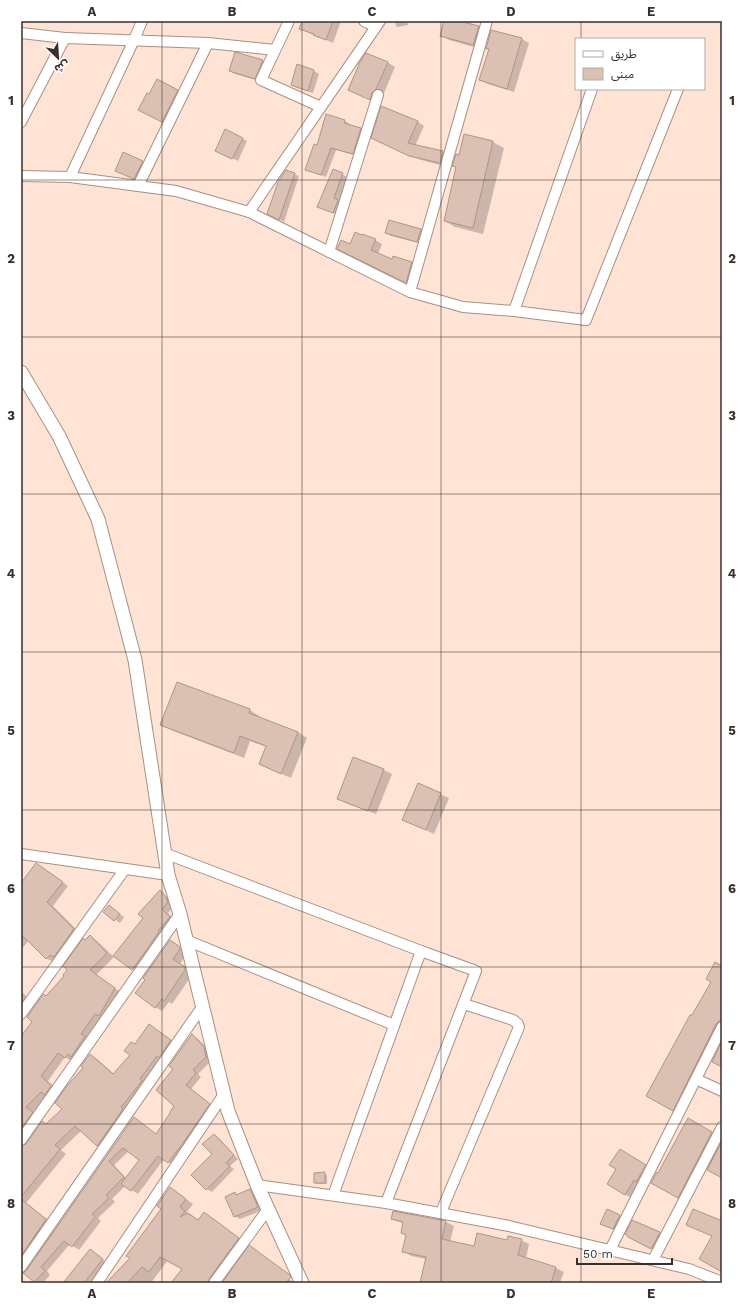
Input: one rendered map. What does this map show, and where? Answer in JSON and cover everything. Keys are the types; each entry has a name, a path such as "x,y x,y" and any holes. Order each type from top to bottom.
{"street":[{"path":"70,177 142,21"},
{"path":"289,21 261,80 321,107"},
{"path":"249,212 378,24 364,21"},
{"path":"410,292 487,21"},
{"path":"21,33 65,38 208,43 275,50"},
{"path":"21,122 65,38"},
{"path":"138,186 208,43"},
{"path":"514,311 592,90"},
{"path":"21,176 70,177 176,191 249,212 410,292 462,307 514,311 586,320 678,90"},
{"path":"329,252 378,95"},
{"path":"21,372 59,436 98,519 135,660 168,875 180,914 228,1111 257,1185 302,1283"},
{"path":"164,853 476,971 386,1204"},
{"path":"21,854 168,875"},
{"path":"21,1014 125,869"},
{"path":"21,1140 180,914"},
{"path":"186,940 394,1024"},
{"path":"335,1190 421,951"},
{"path":"441,1212 519,1027 513,1020 464,1004"},
{"path":"21,1267 202,1007"},
{"path":"610,1250 722,1027"},
{"path":"696,1078 722,1091"},
{"path":"97,1283 224,1094"},
{"path":"653,1260 722,1127"},
{"path":"257,1185 441,1212 509,1226 689,1269 722,1282"},
{"path":"214,1283 268,1209"}],"building":[{"path":"302,21 333,21 326,40 299,29"},
{"path":"444,21 459,21 479,26 473,45 440,36"},
{"path":"491,30 522,38 507,89 479,80 489,49 486,49"},
{"path":"235,52 263,60 255,79 229,71"},
{"path":"366,53 388,62 370,100 348,90 360,62"},
{"path":"297,64 314,70 308,91 291,85"},
{"path":"157,79 178,90 162,122 138,110 147,93 149,94"},
{"path":"381,106 418,121 408,143 443,151 440,163 409,156 371,138"},
{"path":"326,114 345,120 344,123 361,128 353,154 331,148 321,175 305,170 314,144 317,145"},
{"path":"225,129 243,138 232,159 215,151"},
{"path":"464,134 493,141 473,228 444,221 456,167 452,166 456,154 459,155"},
{"path":"123,152 143,161 134,179 115,171"},
{"path":"333,169 343,173 334,198 338,200 333,213 317,207"},
{"path":"286,170 295,173 279,220 267,214 278,182"},
{"path":"389,220 421,229 417,242 385,233"},
{"path":"355,232 376,239 371,250 392,259 393,256 412,262 406,283 337,249 341,240 350,244"},
{"path":"177,682 250,709 249,713 298,732 281,774 259,764 266,746 240,736 234,753 160,725"},
{"path":"353,757 384,769 368,811 337,799"},
{"path":"418,783 441,793 426,830 402,820"},
{"path":"36,863 63,882 47,902 74,929 54,957 50,955 46,959 21,934 21,883"},
{"path":"160,890 168,902 162,909 170,917 158,931 159,932 132,970 113,956 143,918 138,914"},
{"path":"109,905 120,914 114,921 103,912"},
{"path":"90,935 107,953 90,970 115,988 99,1016 95,1014 81,1034 85,1036 71,1057 68,1054 65,1058 58,1053 41,1076 51,1086 45,1095 41,1092 26,1107 33,1112 21,1129 21,1036 32,1022 27,1017 42,996 44,994 46,996 64,976 63,975 67,970 63,966 83,938 85,940"},
{"path":"170,940 180,947 173,959 185,967 185,970 164,1001 162,999 155,1008 135,993 145,980 143,978"},
{"path":"715,962 722,966 722,1021 719,1021 716,1024 673,1111 646,1096 690,1015 692,1015 711,982 706,979"},
{"path":"149,1024 171,1040 159,1058 157,1056 140,1079 142,1081 121,1107 123,1109 97,1146 75,1126 55,1145 60,1149 21,1197 21,1146 26,1144 42,1121 46,1124 62,1109 55,1103 66,1087 83,1068 81,1066 90,1054 113,1074 130,1055 124,1051 131,1042 135,1044"},
{"path":"192,1034 204,1047 206,1057 193,1070 196,1073 186,1085 210,1104 168,1163 158,1156 131,1191 121,1184 139,1160 123,1148 109,1161 124,1177 106,1195 109,1198 92,1214 95,1217 72,1247 64,1241 41,1267 45,1271 34,1282 23,1273 26,1271 134,1117 156,1134 170,1113 174,1106 156,1090 173,1069 169,1066"},
{"path":"722,1041 722,1067 712,1062"},
{"path":"688,1118 712,1132 678,1198 651,1183"},
{"path":"214,1134 234,1155 226,1163 230,1166 206,1190 191,1175 212,1154 202,1144"},
{"path":"722,1141 722,1178 707,1170"},
{"path":"620,1149 646,1165 636,1182 634,1180 625,1195 607,1184 616,1169 609,1165"},
{"path":"325,1172 325,1183 314,1183 314,1173"},
{"path":"170,1187 186,1199 180,1207 185,1211 180,1217 188,1213 198,1220 204,1212 239,1238 209,1279 208,1283 171,1283 182,1269 160,1257 149,1272 142,1267 127,1283 106,1283 130,1258 126,1256 161,1209 157,1206"},
{"path":"250,1189 258,1207 234,1217 225,1197 235,1192 236,1195"},
{"path":"21,1199 46,1219 21,1256"},
{"path":"607,1209 620,1215 613,1229 600,1224"},
{"path":"693,1209 720,1220 722,1217 722,1272 699,1259 712,1236 686,1225"},
{"path":"393,1211 446,1221 442,1239 474,1246 477,1233 507,1240 508,1236 522,1239 518,1255 556,1267 551,1283 420,1283 426,1257 402,1252 406,1235 401,1233 403,1222 391,1219"},
{"path":"632,1220 660,1232 651,1249 625,1234"},
{"path":"249,1245 290,1275 291,1277 286,1283 222,1283"},
{"path":"90,1249 103,1259 84,1283 63,1283"}]}
